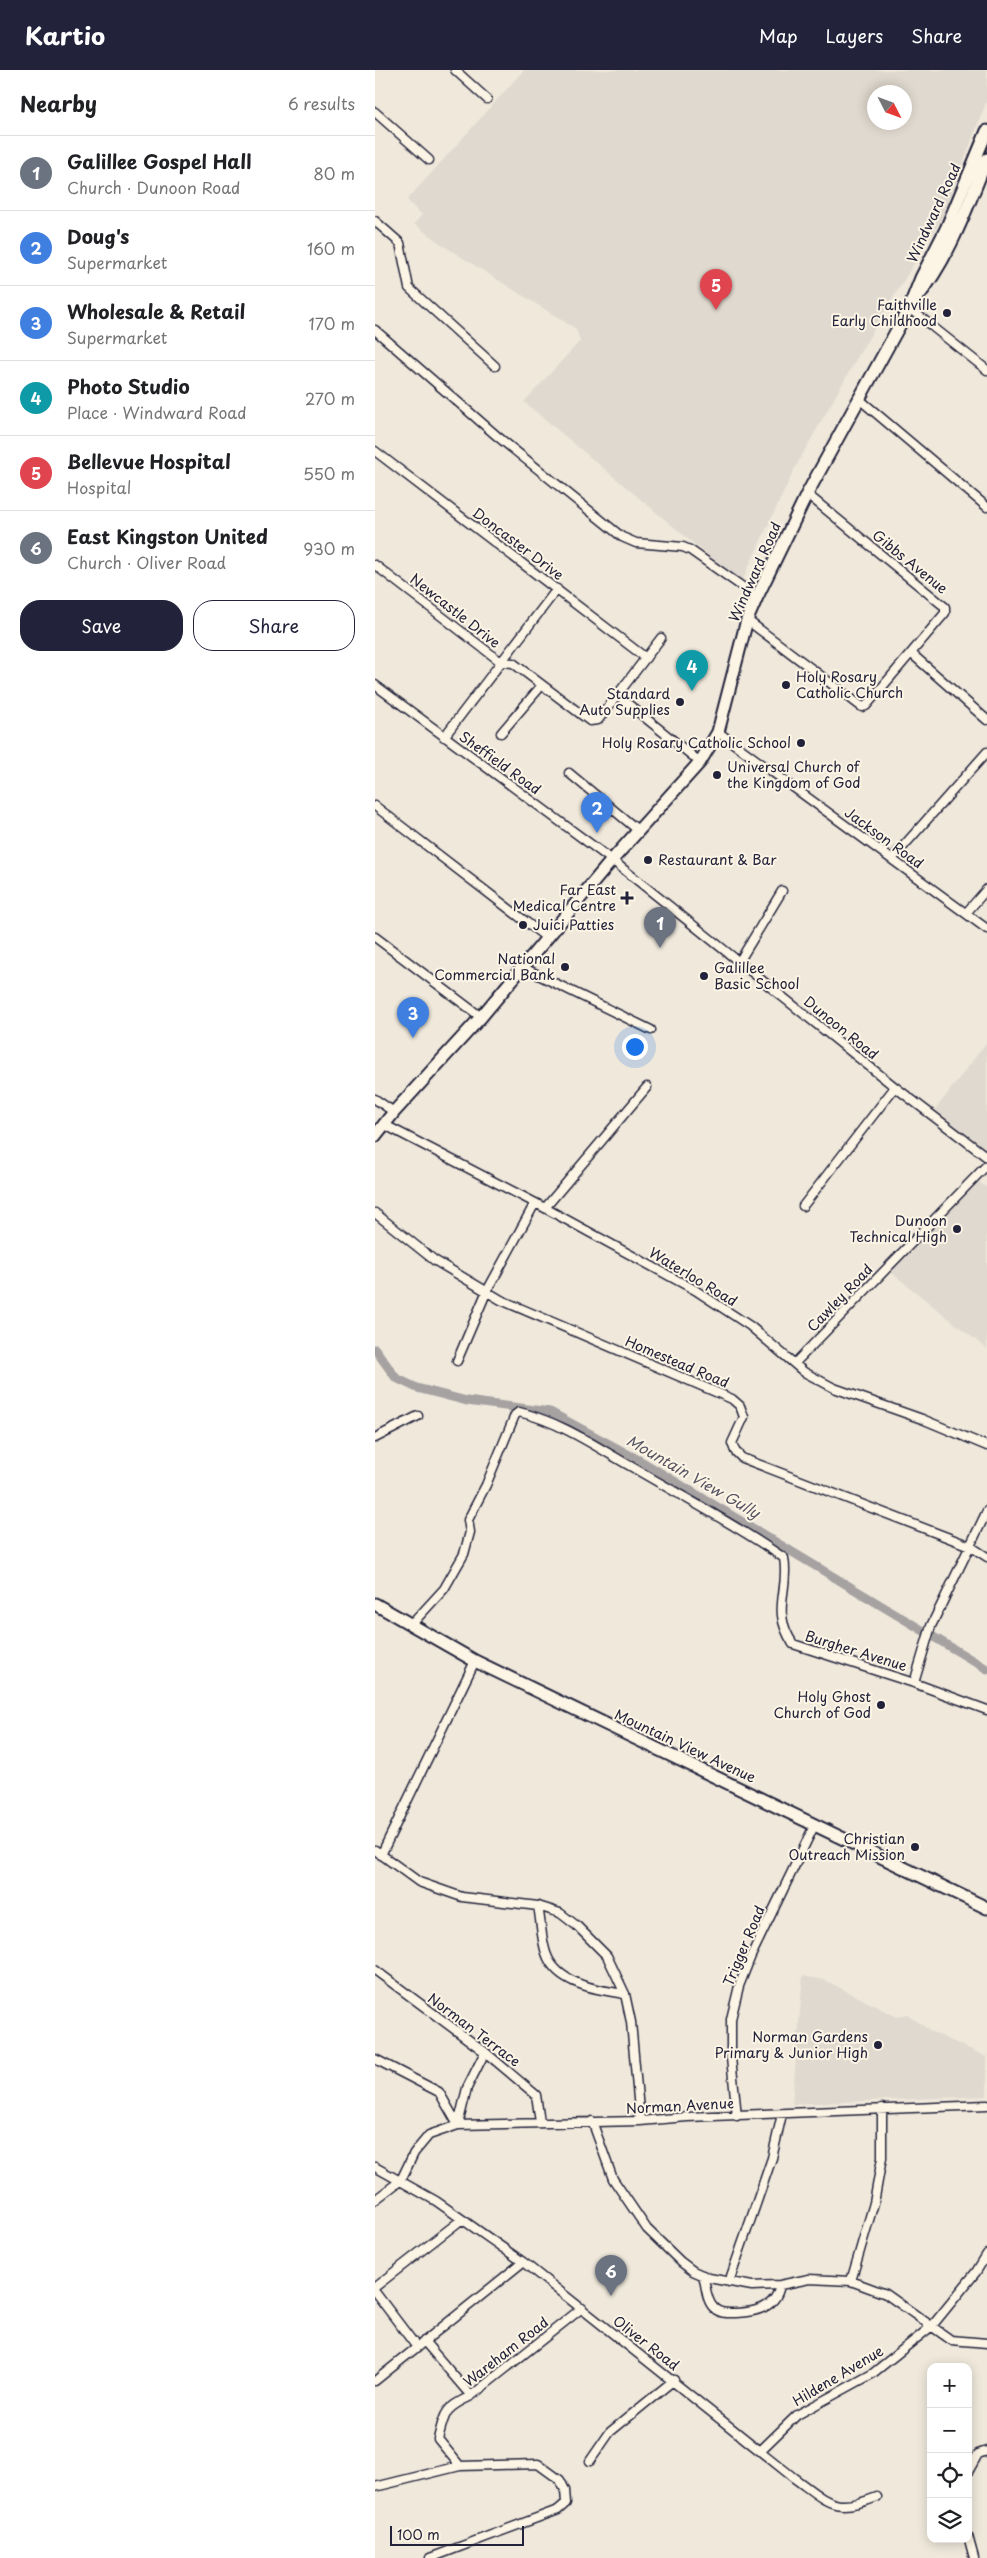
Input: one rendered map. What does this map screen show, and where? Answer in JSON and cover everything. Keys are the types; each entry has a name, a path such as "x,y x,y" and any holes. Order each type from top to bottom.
{"main road":[{"name":"Windward Road","path":"375,1136 394,1112 481,1017 612,860 700,762 718,732 747,620 757,597 807,494 909,308 921,278 946,229 987,132"},
{"name":"Windward Road","path":"909,308 929,283 956,232 987,160"},
{"name":"Mountain View Avenue","path":"375,1604 475,1661 987,1908"}],"street":[{"path":"455,70 487,99"},
{"path":"375,112 429,160"},
{"path":"375,221 401,243 409,288 495,366"},
{"path":"909,308 987,370"},
{"path":"375,330 497,436 622,537 636,543 683,547 690,550 757,597"},
{"path":"858,398 987,507"},
{"name":"Doncaster Drive","path":"375,451 646,658"},
{"name":"Gibbs Avenue","path":"747,620 862,707 866,706 912,654 945,613 945,607 807,494"},
{"name":"Newcastle Drive","path":"375,565 501,662 513,663 594,722 617,695"},
{"path":"444,737 557,589"},
{"path":"661,638 617,695 700,762"},
{"path":"912,654 987,720"},
{"name":"Sheffield Road","path":"375,684 612,860"},
{"path":"501,733 542,685"},
{"name":"Jackson Road","path":"718,732 987,929"},
{"path":"892,858 987,752"},
{"path":"569,773 639,831"},
{"path":"375,806 547,938"},
{"name":"Dunoon Road","path":"612,860 895,1088 987,1157"},
{"path":"966,913 987,889"},
{"path":"739,962 782,891"},
{"path":"375,937 481,1017"},
{"path":"522,967 651,1030"},
{"path":"545,1208 647,1087"},
{"path":"803,1206 895,1088"},
{"path":"375,1099 394,1112"},
{"name":"Waterloo Road","path":"385,1125 545,1208 695,1290 750,1326 804,1372 834,1388 922,1418 987,1446"},
{"name":"Cawley Road","path":"795,1363 987,1165"},
{"path":"457,1361 486,1292 535,1203"},
{"name":"Homestead Road","path":"375,1213 433,1260 486,1292 732,1399 740,1406 744,1417 732,1444 735,1451 742,1458 970,1546 987,1558"},
{"name":"Burgher Avenue","path":"411,1625 444,1589 464,1554 471,1532 468,1520 486,1485 515,1415 519,1412 542,1417 570,1431 736,1526 784,1558 785,1566 780,1610 783,1626 793,1644 914,1682 987,1710"},
{"path":"375,1438 418,1416"},
{"path":"914,1682 925,1640 987,1511"},
{"path":"475,1661 378,1852 419,1882 462,1897 538,1906 559,1913 583,1932 607,1956 625,1994 631,2022 640,2122"},
{"name":"Trigger Road","path":"737,2116 731,2058 731,2019 739,1986 751,1956 815,1824"},
{"path":"538,1906 546,1952 559,1972 587,1986 625,1994"},
{"name":"Norman Terrace","path":"375,1970 485,2052 536,2095 540,2122"},
{"path":"458,2125 467,2088 485,2052"},
{"path":"375,2058 439,2092 458,2125"},
{"name":"Norman Avenue","path":"401,2180 414,2153 429,2135 458,2125 592,2121 640,2122 881,2108 987,2105"},
{"path":"851,2281 874,2203 881,2167 881,2108"},
{"path":"729,2282 772,2158 783,2114"},
{"path":"592,2121 613,2179 647,2229 681,2262 703,2276 752,2286 780,2285 809,2279 851,2281 886,2294 951,2340 987,2342"},
{"name":"Oliver Road","path":"375,2167 436,2201 523,2262 674,2380 760,2451 832,2505 861,2503 877,2497"},
{"path":"375,2200 401,2180"},
{"path":"375,2287 461,2220"},
{"name":"Hildene Avenue","path":"760,2451 797,2415 872,2374 932,2326 976,2272 987,2254"},
{"path":"375,2381 416,2346 523,2262"},
{"path":"703,2276 709,2302 712,2307 724,2313 755,2312 765,2308 779,2293 780,2285"},
{"path":"375,2292 416,2346"},
{"name":"Wareham Road","path":"460,2466 438,2439 443,2418 451,2405 471,2396 583,2308"},
{"path":"424,2341 471,2396"},
{"path":"590,2461 610,2432 674,2380"},
{"path":"972,2465 978,2454 987,2451"},
{"path":"375,2486 460,2466 538,2464 560,2480 565,2490 566,2503 558,2510 430,2558"},
{"path":"970,2543 973,2558"}],"shaded area":[{"path":"524,70 987,70 987,100 943,216 862,349 796,466 741,583 524,402 580,341 576,329 447,248 414,224 422,215 407,200"},
{"path":"987,1042 987,1159 931,1115"},
{"name":"Dunoon Technical High","path":"975,1179 987,1188 987,1349 888,1270"},
{"name":"Norman Gardens Primary & Junior High","path":"803,1976 825,1980 897,2017 907,2014 932,2032 987,2057 987,2096 792,2104"}],"waterway":[{"name":"Mountain View Gully","path":"375,1349 396,1378 417,1388 467,1401 550,1412 646,1464 987,1669"}],"place":[{"name":"Bellevue Hospital","path":"716,310"},
{"name":"Faithville Early Childhood","path":"947,313"},
{"name":"Holy Rosary Catholic Church","path":"786,685"},
{"name":"Photo Studio","path":"692,691"},
{"name":"Standard Auto Supplies","path":"680,702"},
{"name":"Holy Rosary Catholic School","path":"801,743"},
{"name":"Universal Church of the Kingdom of God","path":"717,775"},
{"name":"Doug's","path":"597,833"},
{"name":"Restaurant & Bar","path":"648,860"},
{"name":"Far East Medical Centre","path":"627,898"},
{"name":"Juici Patties","path":"523,925"},
{"name":"Galillee Gospel Hall","path":"660,948"},
{"name":"National Commercial Bank","path":"565,967"},
{"name":"Galillee Basic School","path":"704,976"},
{"name":"Wholesale & Retail","path":"413,1038"},
{"name":"Dunoon Technical High","path":"957,1229"},
{"name":"Holy Ghost Church of God","path":"881,1705"},
{"name":"Christian Outreach Mission","path":"915,1847"},
{"name":"Norman Gardens Primary & Junior High","path":"878,2045"},
{"name":"East Kingston United","path":"611,2296"}]}
